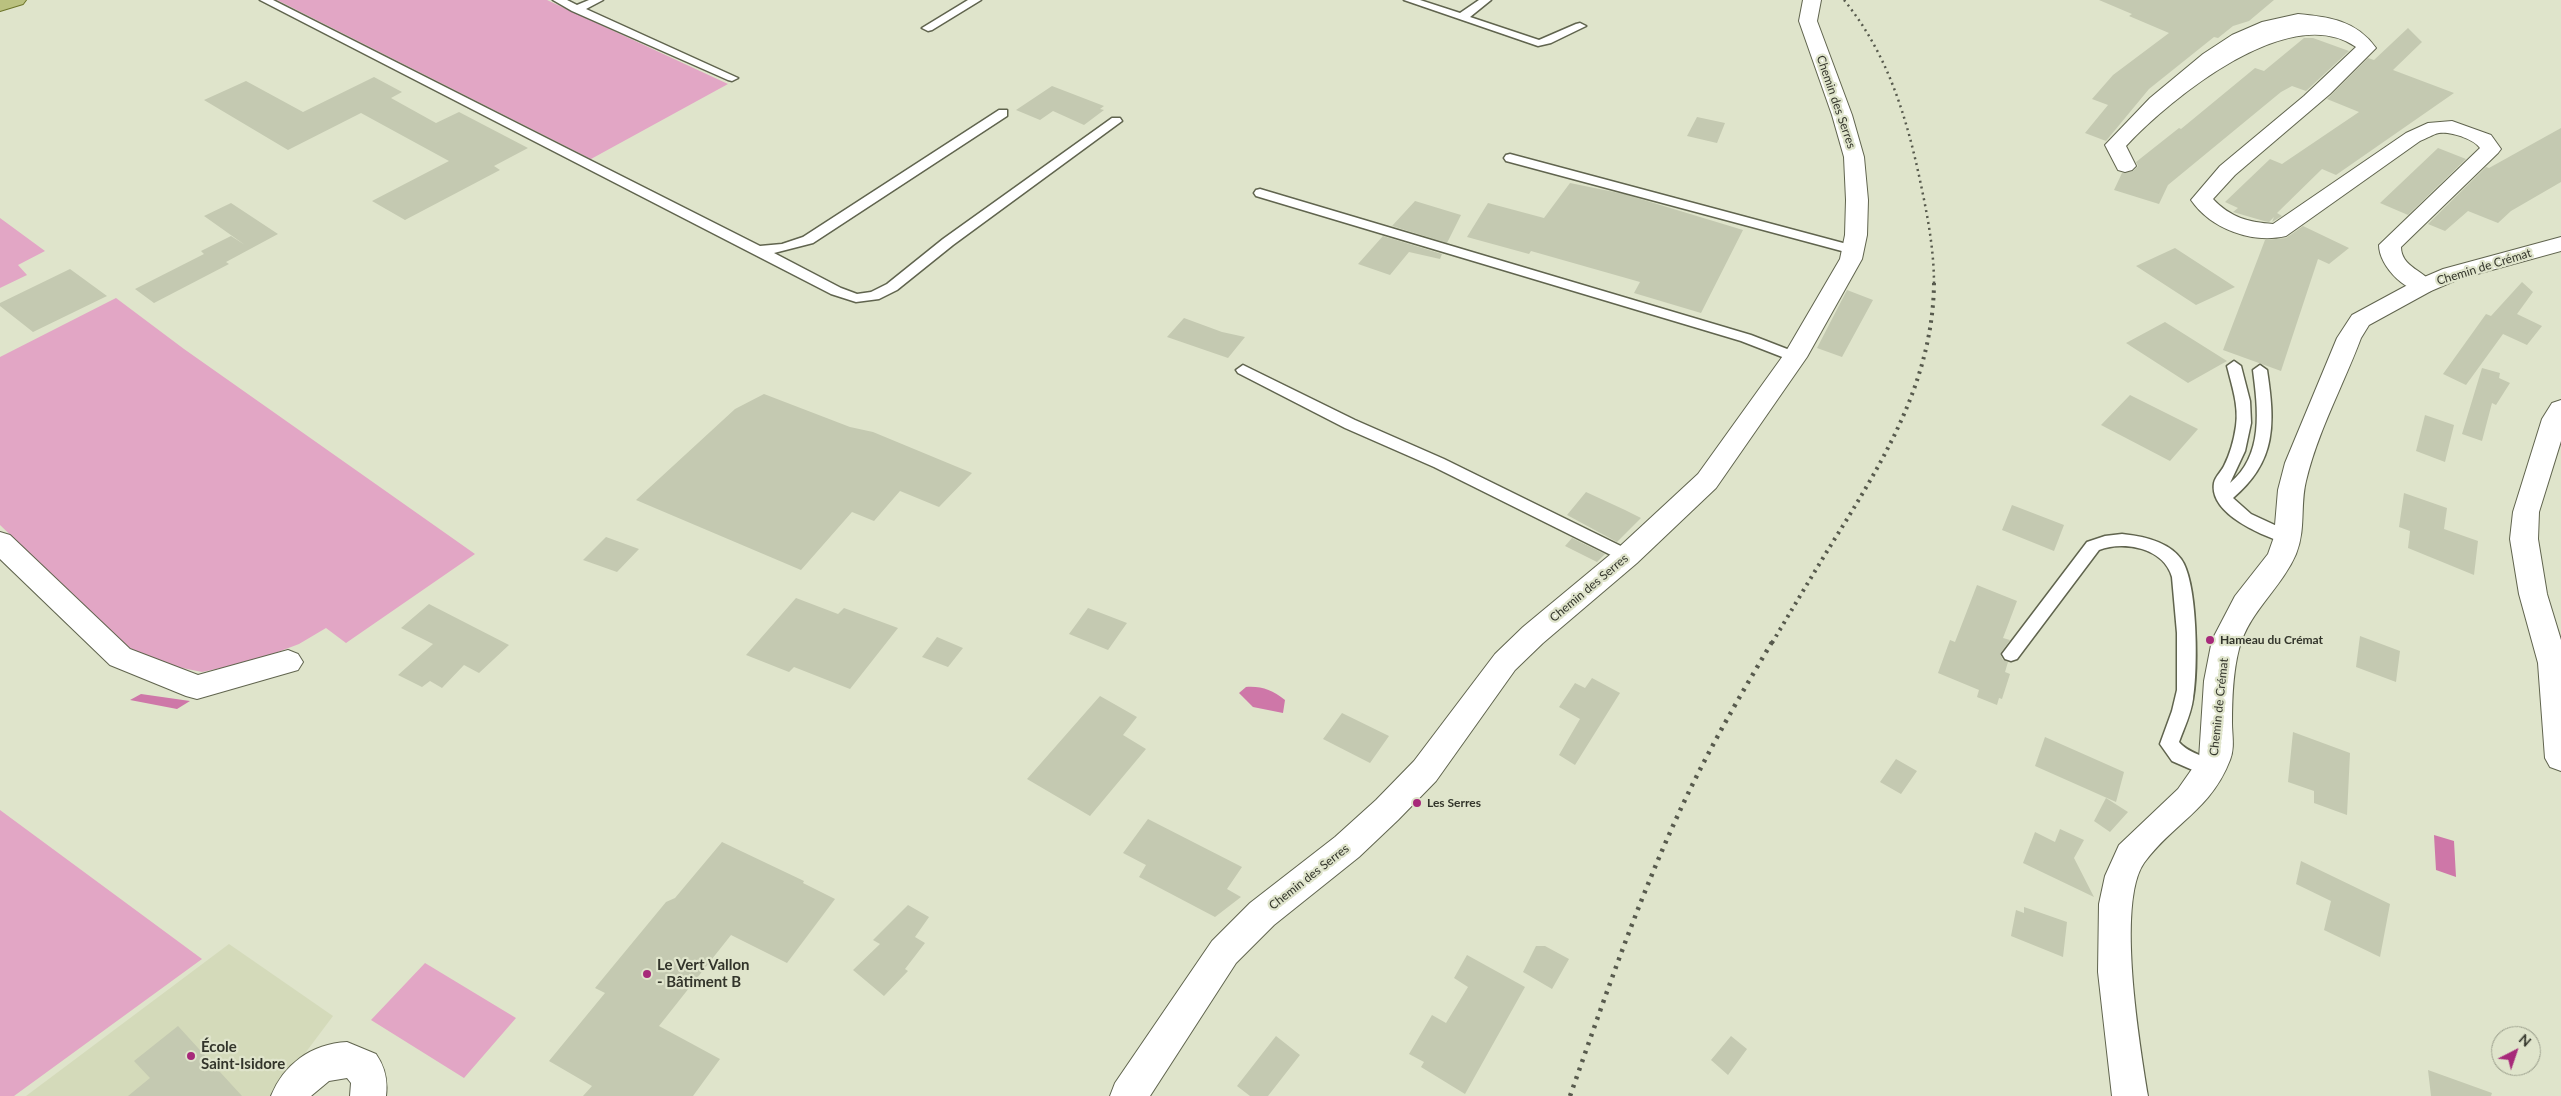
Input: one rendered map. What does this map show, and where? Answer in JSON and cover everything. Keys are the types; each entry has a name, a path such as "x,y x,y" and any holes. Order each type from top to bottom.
{"main road":[{"path":"0,6 17,0"}],"street":[{"name":"Chemin des Serres","path":"1128,1096 1224,952 1262,914 1347,847 1388,810 1425,771 1505,662 1533,635 1627,556 1707,481 1795,357 1852,259 1857,200 1854,157 1842,115 1808,21 1812,0"},
{"path":"2125,166 2115,145 2154,103 2229,44 2291,20 2314,19 2341,26 2359,37 2366,48 2278,128 2227,170 2213,184 2202,200 2217,216 2246,229 2278,231 2413,137 2435,127 2452,127 2484,139 2491,149 2390,245 2389,251 2394,261 2423,286"},
{"name":"Chemin de Crémat","path":"2130,1096 2122,1045 2116,950 2115,910 2122,876 2131,856 2195,792 2211,770 2216,757 2220,676 2227,641 2241,611 2252,594 2272,575 2284,552 2292,483 2301,455 2335,377 2349,338 2360,320 2423,286 2451,274 2561,244"},
{"path":"2561,409 2555,419 2526,512 2524,539 2533,594 2553,663 2561,758"},
{"path":"0,542 120,657 197,687 288,662"},
{"path":"289,1096 300,1080 316,1068 332,1061 348,1060 360,1064 369,1073 371,1086 368,1096"}],"lane":[{"path":"265,0 836,291 856,298 874,296 892,287 948,242 1116,121"},
{"path":"558,0 732,78"},
{"path":"576,9 598,0"},
{"path":"928,28 976,0"},
{"path":"1408,0 1538,43 1548,41 1580,26"},
{"path":"1462,18 1486,0"},
{"path":"758,250 783,248 808,240 1003,113"},
{"path":"1510,158 1853,250"},
{"path":"1260,193 1746,338 1795,357"},
{"path":"2234,366 2242,400 2244,421 2232,465 2222,484 2225,496 2233,508 2256,525 2286,537"},
{"path":"1243,370 1350,424 1439,463 1627,556"},
{"path":"2225,496 2246,478 2257,459 2265,432 2266,414 2260,370"},
{"path":"2011,654 2093,546 2106,540 2126,540 2146,544 2167,554 2177,566 2182,578 2185,595 2185,698 2169,744 2178,755 2211,770"}],"shaded area":[{"path":"277,0 547,0 728,84 591,159"},
{"path":"0,218 45,251 18,265 27,275 0,288"},
{"path":"116,298 184,349 475,554 346,643 326,628 299,644 254,661 202,672 163,664 124,645 0,525 0,357"},
{"path":"1246,687 1257,687 1271,691 1285,700 1283,713 1253,707 1239,693"},
{"path":"141,694 190,701 177,709 130,700"},
{"path":"0,810 202,959 14,1096 0,1096"},
{"path":"2434,835 2454,841 2456,877 2436,870"},
{"name":"École Saint-Isidore","path":"229,944 333,1016 273,1096 26,1096"},
{"path":"425,963 516,1018 464,1078 371,1020"}],"building":[{"path":"2099,0 2274,0 2249,21 2233,26 2218,38 2214,37 2149,89 2106,141 2085,133 2108,105 2092,99 2113,75 2169,33 2129,16 2132,14"},
{"path":"2408,28 2422,42 2393,70 2454,93 2336,175 2322,169 2277,213 2282,216 2272,222 2274,217 2269,222 2233,212 2238,208 2225,202 2270,159 2282,164 2359,112 2327,99 2368,58 2374,60"},
{"path":"2304,38 2313,38 2349,51 2306,91 2292,86 2281,92 2168,185 2159,204 2114,190 2122,173 2133,171 2138,166 2136,162 2179,128 2181,129 2255,68 2264,71"},
{"path":"374,77 402,92 391,98 436,123 459,112 528,148 494,166 500,170 405,220 372,201 449,161 361,113 288,150 204,100 246,81 303,112"},
{"path":"1052,86 1104,106 1100,109 1104,110 1084,125 1053,111 1040,120 1016,110"},
{"path":"1697,117 1725,123 1717,143 1687,136"},
{"path":"2561,128 2561,182 2511,211 2498,223 2468,211 2445,231 2428,224 2486,167 2489,168"},
{"path":"2438,148 2466,159 2408,215 2380,203"},
{"path":"1570,183 1624,194 1743,230 1701,313 1634,293 1640,282 1531,251 1529,254 1467,237 1488,203 1544,218"},
{"path":"1415,201 1461,215 1447,243 1392,226"},
{"path":"231,203 278,234 226,262 229,264 154,303 135,289 204,254 201,251 231,236 245,245 204,216"},
{"path":"2303,226 2349,248 2329,264 2318,259 2281,371 2223,350 2265,240 2286,238"},
{"path":"1383,236 1442,254 1440,259 1409,252 1390,275 1358,264"},
{"path":"2175,248 2235,287 2196,305 2136,266"},
{"path":"70,269 107,296 33,332 0,306 0,303"},
{"path":"2522,282 2533,292 2517,314 2542,326 2527,345 2503,334 2466,385 2443,374 2486,314 2491,316"},
{"path":"1847,290 1873,300 1842,357 1817,348"},
{"path":"1184,318 1222,332 1245,337 1228,358 1167,337"},
{"path":"2165,322 2227,361 2188,383 2126,343"},
{"path":"2482,368 2500,373 2499,378 2510,383 2496,405 2492,403 2482,441 2462,434"},
{"path":"764,394 850,427 873,432 972,473 939,507 900,491 874,521 852,512 801,570 636,500 735,409"},
{"path":"2130,395 2198,429 2170,461 2101,425"},
{"path":"2425,415 2454,425 2445,462 2416,451"},
{"path":"1586,492 1641,518 1617,542 1567,515"},
{"path":"2404,493 2447,508 2444,529 2478,541 2474,575 2408,548 2410,531 2399,527"},
{"path":"2012,505 2064,525 2054,551 2002,530"},
{"path":"606,537 639,549 617,572 583,560"},
{"path":"1572,538 1605,554 1597,562 1565,546"},
{"path":"1977,585 2017,601 2003,638 2010,640 2000,654 2003,660 2008,662 2005,672 2010,674 2002,699 1999,698 1997,705 1977,697 1979,690 1938,673 1950,640 1955,642"},
{"path":"796,598 838,614 844,608 898,628 850,689 794,667 789,672 746,655"},
{"path":"429,604 509,645 479,673 464,665 442,688 430,681 422,687 398,675 433,644 401,628"},
{"path":"1088,608 1127,623 1108,650 1069,634"},
{"path":"2360,636 2400,651 2396,682 2356,667"},
{"path":"937,637 963,648 948,667 922,657"},
{"path":"1592,678 1620,693 1575,765 1559,755 1580,719 1559,707 1575,683 1585,688"},
{"path":"1100,696 1137,717 1123,735 1146,749 1090,816 1027,779"},
{"path":"1342,713 1389,736 1370,763 1323,739"},
{"path":"2293,732 2350,753 2347,815 2314,803 2314,791 2288,782"},
{"path":"2045,737 2124,772 2116,802 2035,766"},
{"path":"1896,759 1917,771 1901,794 1880,782"},
{"path":"2106,798 2128,812 2110,832 2094,821"},
{"path":"1148,819 1242,867 1227,889 1241,897 1215,917 1139,877 1146,865 1123,853"},
{"path":"2060,829 2084,840 2074,858 2094,897 2023,863 2035,832 2055,842"},
{"name":"Le Vert Vallon - Bâtiment B","path":"722,842 804,881 803,883 835,899 787,963 731,935 659,1026 720,1059 693,1096 583,1096 592,1086 549,1061 605,993 595,988 666,902 675,898"},
{"path":"2301,861 2390,904 2380,957 2324,930 2331,901 2296,884"},
{"path":"908,905 929,917 915,937 925,943 905,969 908,971 884,996 853,970 880,944 873,940"},
{"path":"2024,907 2067,922 2063,957 2011,936 2016,910 2024,913"},
{"path":"1536,946 1545,946 1569,959 1552,989 1523,972"},
{"path":"1467,955 1525,987 1465,1094 1421,1067 1424,1062 1409,1054 1432,1015 1446,1023 1468,987 1454,978"},
{"name":"École Saint-Isidore","path":"178,1026 242,1096 128,1096 150,1078 134,1061"},
{"path":"1276,1036 1300,1055 1268,1096 1250,1096 1237,1086"},
{"path":"1731,1036 1747,1049 1728,1075 1711,1060"},
{"path":"2428,1070 2492,1093 2491,1096 2431,1096"}],"railway":[{"path":"1844,0 1873,42 1894,88 1902,111 1926,210 1932,247 1934,283"},
{"path":"1772,643 1874,474 1904,414 1916,383 1925,351 1932,318 1934,283"},
{"path":"1570,1096 1623,948 1668,838 1715,741 1772,642"}],"place":[{"name":"Hameau du Crémat","path":"2210,640"},
{"name":"Les Serres","path":"1417,803"},
{"name":"Le Vert Vallon - Bâtiment B","path":"647,974"},
{"name":"École Saint-Isidore","path":"191,1056"}]}
